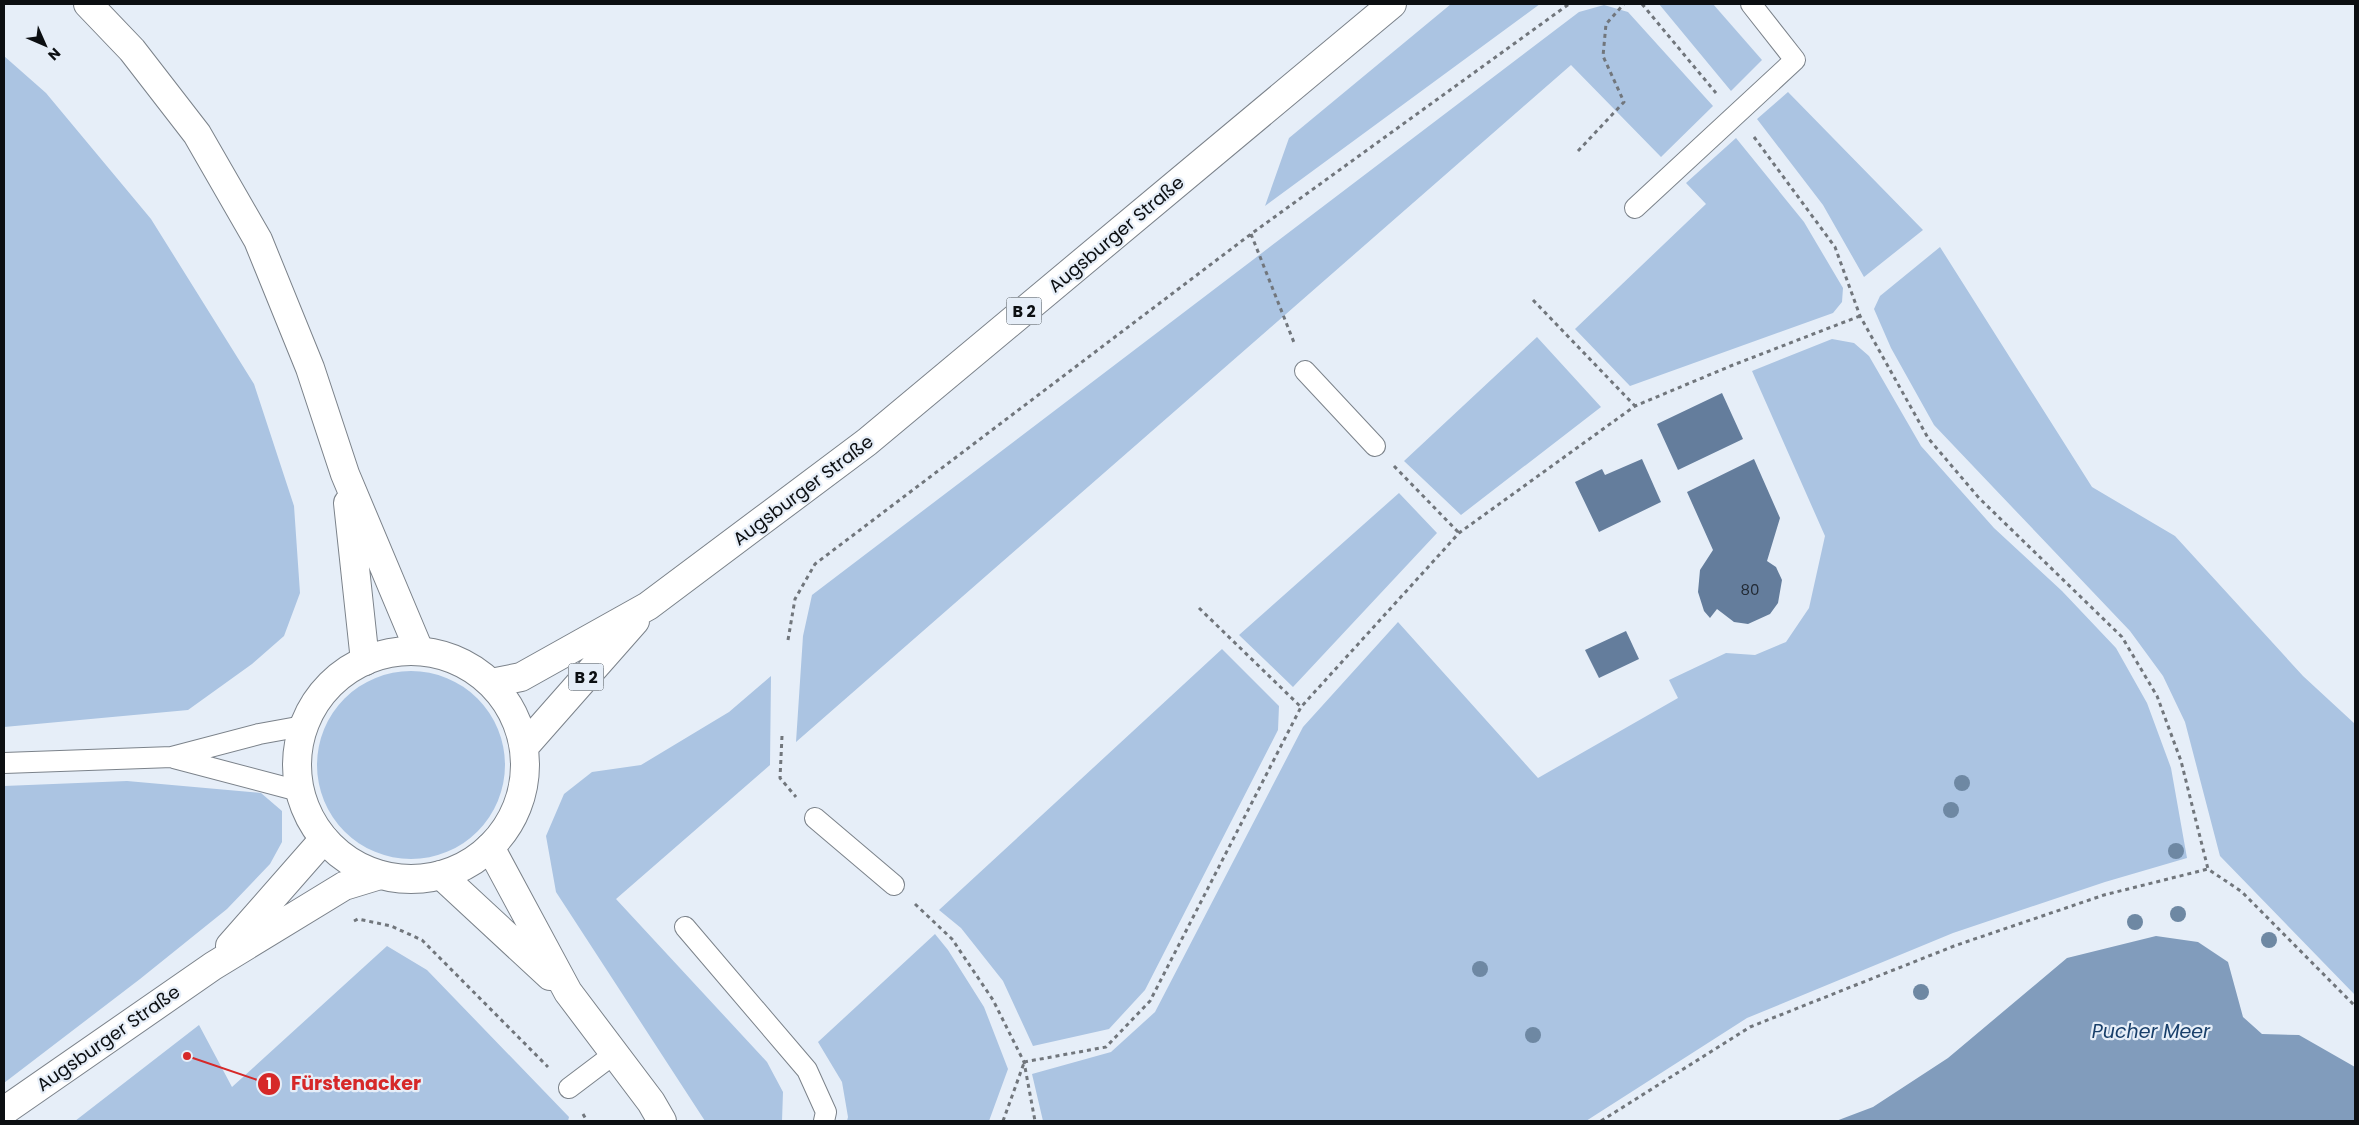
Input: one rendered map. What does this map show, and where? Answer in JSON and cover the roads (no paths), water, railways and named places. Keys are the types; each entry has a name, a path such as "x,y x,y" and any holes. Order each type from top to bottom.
{"main road":[{"path":"88,4 132,50 197,134 258,240 310,368 345,474 419,650"},
{"name":"Augsburger Straße","path":"491,683 521,676 648,606 867,442 1392,4"},
{"path":"345,474 365,660"},
{"name":"Augsburger Straße","path":"524,747 648,606"},
{"path":"419,650 447,656 472,668 491,683 514,714 524,747 524,783 512,818 490,847 467,864 441,875 421,879 400,879 380,876 345,859 324,839 306,811 299,791 296,758 303,726 317,699 338,676 365,660 391,652 419,650"},
{"name":"Augsburger Straße","path":"213,966 324,839"},
{"path":"490,847 568,992 651,1102 662,1121"},
{"path":"441,875 568,992"},
{"name":"Augsburger Straße","path":"4,1111 213,966 344,886 380,876"}],"lane":[{"path":"1635,208 1795,60 1751,4"},
{"path":"1304,371 1374,446"},
{"path":"4,763 172,758 259,734 303,726"},
{"path":"172,758 299,791"},
{"path":"814,818 894,885"},
{"path":"685,927 807,1070 826,1112 824,1121"},
{"path":"569,1088 614,1054"}],"water":[{"name":"Pucher Meer","path":"2156,936 2198,942 2228,962 2243,1017 2262,1034 2299,1035 2355,1067 2355,1121 1836,1121 1873,1107 1948,1058 2067,958"}],"place":[{"name":"Fürstenacker","path":"187,1056"}]}
